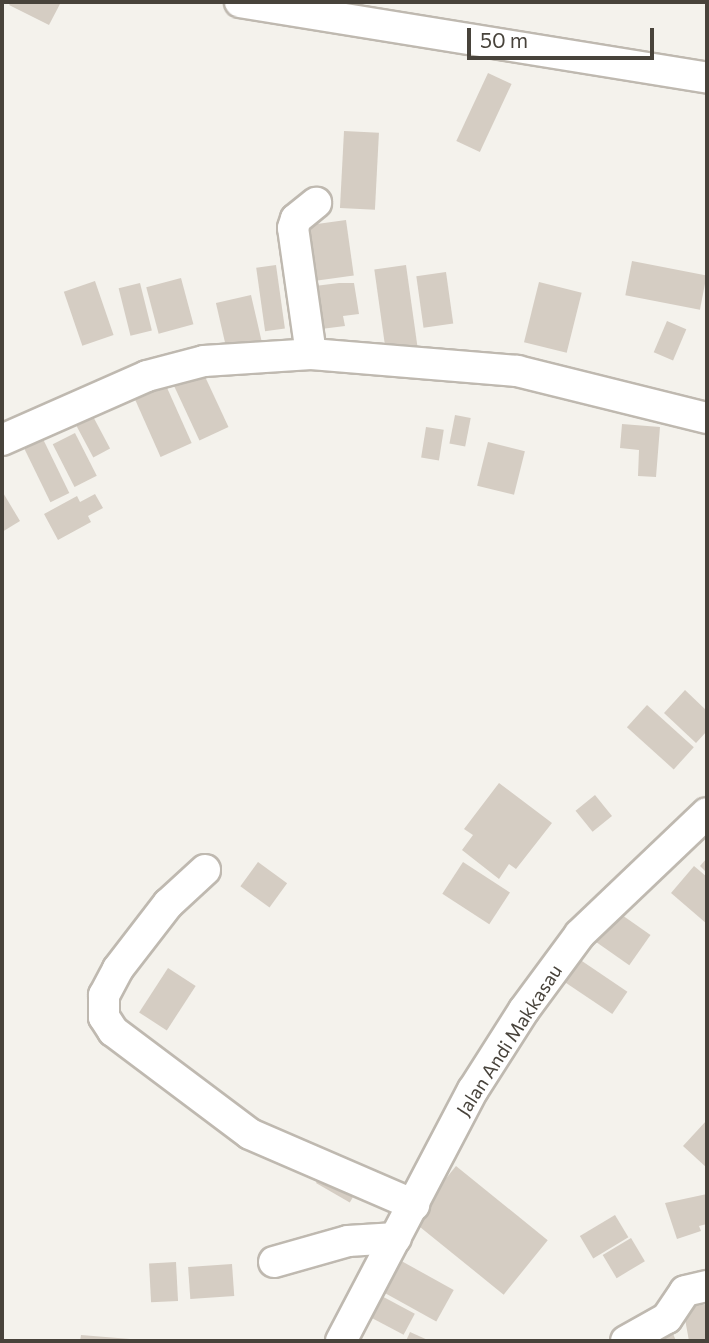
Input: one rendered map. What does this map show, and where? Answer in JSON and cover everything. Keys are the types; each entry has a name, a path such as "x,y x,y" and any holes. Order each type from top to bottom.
{"street":[{"path":"240,2 707,78"},
{"path":"311,355 293,228 296,219 316,203"},
{"path":"2,440 147,376 204,361 311,355 517,371 707,418"},
{"name":"Jalan Andi Makkasau","path":"337,1339 396,1238 473,1090 572,945 707,813"},
{"path":"205,870 168,904 118,969 104,995 104,1017 113,1031 250,1134 414,1205"},
{"path":"274,1262 348,1241 396,1238"},
{"path":"626,1341 667,1318 685,1291 707,1286"}],"building":[{"path":"11,2 61,2 49,25 9,5"},
{"path":"488,73 512,84 480,152 456,141"},
{"path":"344,131 379,133 375,210 340,208"},
{"path":"346,220 354,275 310,282 302,226"},
{"path":"632,261 707,276 700,310 625,295"},
{"path":"276,265 285,328 265,331 256,268"},
{"path":"406,265 418,347 386,352 374,269"},
{"path":"446,272 453,323 424,328 416,276"},
{"path":"181,278 193,324 159,334 146,287"},
{"path":"95,281 114,335 82,346 64,292"},
{"path":"539,282 582,293 567,353 524,342"},
{"path":"140,283 152,331 131,336 119,288"},
{"path":"354,283 359,314 343,316 345,326 321,329 315,286"},
{"path":"251,295 263,346 228,354 216,303"},
{"path":"667,321 686,329 673,361 654,352"},
{"path":"201,368 228,427 199,440 172,382"},
{"path":"164,381 192,443 161,457 133,395"},
{"path":"88,407 110,448 93,457 71,416"},
{"path":"455,415 471,418 465,447 449,443"},
{"path":"622,424 660,427 656,477 638,476 639,450 620,448"},
{"path":"426,427 444,430 439,460 421,458"},
{"path":"75,433 97,476 75,487 53,444"},
{"path":"43,439 69,493 50,502 24,448"},
{"path":"488,442 525,451 514,495 477,486"},
{"path":"2,491 20,521 2,532"},
{"path":"95,494 103,508 88,516 91,522 58,540 44,514 77,496 80,502"},
{"path":"685,690 707,711 707,731 696,743 664,713"},
{"path":"647,705 694,747 674,769 627,727"},
{"path":"499,783 552,823 516,869 509,864 499,879 462,850 473,835 464,829"},
{"path":"595,795 612,816 593,832 576,811"},
{"path":"707,858 707,873 700,866"},
{"path":"258,862 287,883 269,907 240,886"},
{"path":"463,862 510,892 489,924 442,894"},
{"path":"694,866 707,877 707,924 671,893"},
{"path":"612,908 651,935 629,965 591,938"},
{"path":"576,957 627,992 612,1014 561,979"},
{"path":"168,968 196,986 167,1030 139,1012"},
{"path":"707,1122 707,1168 683,1146"},
{"path":"456,1166 548,1240 504,1295 412,1220"},
{"path":"323,1171 357,1190 350,1203 316,1183"},
{"path":"707,1194 707,1224 699,1226 701,1231 677,1239 665,1203"},
{"path":"615,1215 628,1237 593,1258 580,1236"},
{"path":"631,1238 645,1261 617,1278 603,1255"},
{"path":"396,1258 454,1290 436,1321 379,1289"},
{"path":"176,1262 178,1301 151,1302 149,1263"},
{"path":"232,1264 234,1296 190,1299 188,1267"},
{"path":"376,1293 415,1314 404,1335 365,1314"},
{"path":"707,1304 707,1341 689,1341 683,1308"},
{"path":"672,1331 676,1341 636,1341"},
{"path":"410,1332 430,1341 406,1341"},
{"path":"81,1335 130,1339 130,1341 80,1341"}]}
